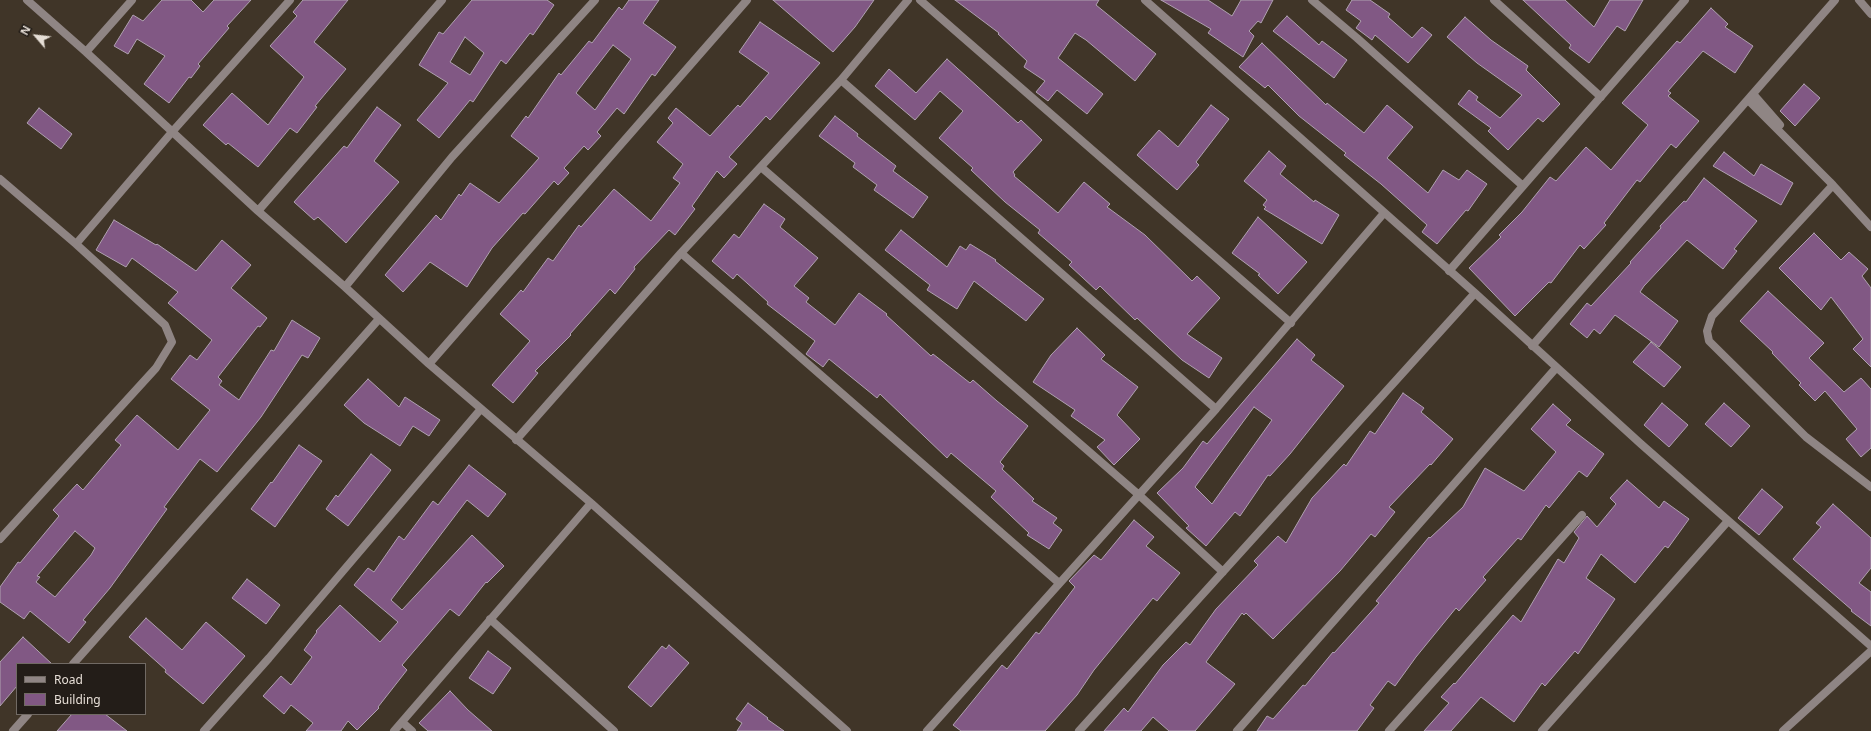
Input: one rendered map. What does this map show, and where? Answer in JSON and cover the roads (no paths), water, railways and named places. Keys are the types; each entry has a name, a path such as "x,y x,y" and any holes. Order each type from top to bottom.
{"street":[{"path":"26,0 86,52 258,211 345,287 480,410 590,503 847,731"},
{"path":"86,52 132,0"},
{"path":"76,244 172,132 290,0"},
{"path":"258,211 442,0"},
{"path":"345,287 452,157 594,0"},
{"path":"429,364 747,0"},
{"path":"516,440 681,253 841,80 908,0"},
{"path":"920,0 1291,322"},
{"path":"1145,0 1475,293 1556,368 1871,646"},
{"path":"1312,0 1357,38 1523,186"},
{"path":"1494,0 1601,96"},
{"path":"1450,271 1686,0"},
{"path":"1532,346 1751,97 1834,0"},
{"path":"1858,0 1871,14"},
{"path":"841,80 1216,409"},
{"path":"1751,97 1871,228"},
{"path":"761,167 1139,495 1223,572"},
{"path":"0,180 76,244 165,325 172,342 156,368 0,539"},
{"path":"1833,185 1712,316 1707,331 1709,341 1806,437 1871,487"},
{"path":"927,731 1216,409 1384,213"},
{"path":"681,253 1059,583"},
{"path":"1079,731 1475,293"},
{"path":"74,663 379,319"},
{"path":"1237,731 1556,368"},
{"path":"204,731 275,652 480,410"},
{"path":"394,731 590,503"},
{"path":"1389,731 1582,515"},
{"path":"1542,731 1728,521"},
{"path":"490,619 614,731"},
{"path":"1783,731 1871,650"},
{"path":"13,731 27,715"},
{"path":"402,722 412,731"}]}
